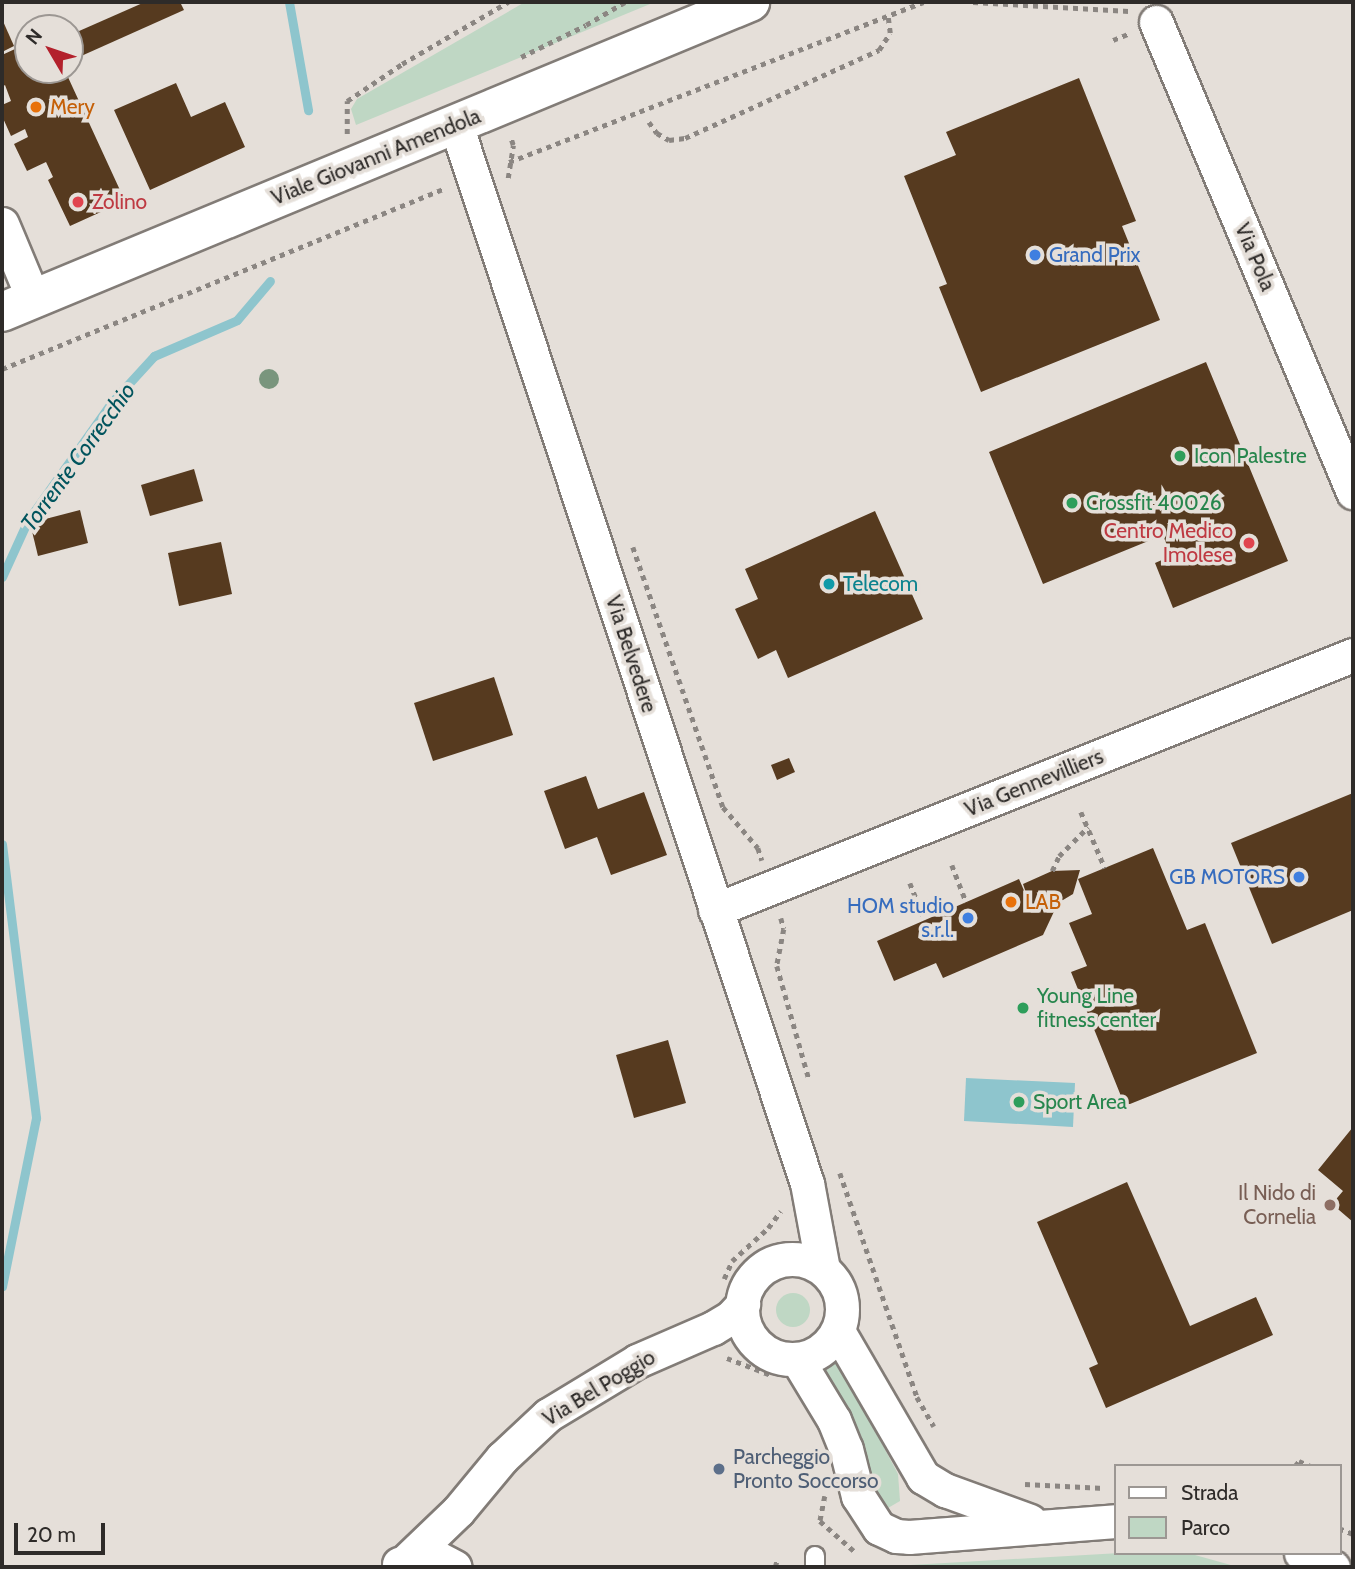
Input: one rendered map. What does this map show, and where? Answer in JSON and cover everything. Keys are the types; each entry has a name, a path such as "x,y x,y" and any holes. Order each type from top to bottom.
{"main road":[{"name":"Viale Giovanni Amendola","path":"17,305 750,2"}],"street":[{"name":"Via Pola","path":"1148,17 1353,492"},
{"name":"Via Belvedere","path":"456,125 807,1183 824,1269"},
{"path":"2,224 17,305"},
{"name":"Via Gennevilliers","path":"715,910 1353,655"},
{"name":"Via Belvedere","path":"777,1261 793,1241 804,1206 807,1183"},
{"path":"732,1294 753,1340 765,1351 780,1358 797,1359 813,1355 828,1345 838,1331 843,1315 835,1282 824,1269 809,1262 777,1261"},
{"name":"Via Bel Poggio","path":"402,1563 458,1511 502,1458 548,1415 637,1361 691,1339 731,1317 732,1294 777,1261"},
{"path":"838,1331 923,1477 930,1496 927,1517 915,1529 896,1536"},
{"name":"Via Bel Poggio","path":"691,1339 753,1340"},
{"path":"797,1359 834,1420 846,1448 858,1496 879,1528 896,1536 1114,1521"},
{"path":"923,1477 945,1490 1046,1526"},
{"path":"458,1511 458,1541 464,1567"},
{"path":"1306,1555 1333,1567"},
{"name":"Via Bel Poggio","path":"402,1563 436,1557 456,1567"}],"path":[{"path":"347,136 347,101 402,64 508,2"},
{"path":"519,58 586,25 625,2"},
{"path":"973,2 1148,17"},
{"path":"649,122 657,133 669,140 685,138 879,50 890,33 888,16"},
{"path":"1082,812 1105,868"},
{"path":"1052,871 1059,856 1088,827"},
{"path":"952,865 966,902"},
{"path":"910,883 925,920"},
{"path":"732,1294 732,1261 768,1228 783,1209 788,1190 840,1172"},
{"path":"775,1567 777,1560"}],"green space":[{"path":"525,2 655,2 356,125 351,109 357,99"},
{"path":"793,1293 805,1298 810,1310 805,1322 793,1327 781,1322 776,1310 781,1298"},
{"path":"837,1359 898,1474 900,1501 888,1508 878,1494 818,1370"},
{"path":"1114,1553 1195,1555 1238,1567 876,1567"}],"water":[{"name":"Sport Area","path":"966,1078 1075,1083 1073,1127 964,1121"}],"building":[{"path":"145,2 180,2 184,10 84,55 84,29"},
{"path":"2,19 14,46 2,52"},
{"path":"14,49 14,84 71,84 125,201 70,226 48,180 53,177 46,162 27,171 14,144 28,137 25,129 11,136 2,116 2,105 11,101 5,85 2,87 2,55"},
{"name":"Grand Prix","path":"1079,78 1136,221 1122,226 1160,320 981,392 939,287 947,284 904,176 956,155 946,132"},
{"path":"176,83 191,117 225,102 245,147 150,190 114,110"},
{"path":"1206,362 1288,561 1173,608 1155,563 1171,556 1163,535 1043,584 989,452"},
{"path":"194,469 203,501 150,516 141,485"},
{"path":"80,510 88,543 38,556 30,523"},
{"name":"Telecom","path":"875,511 923,619 788,678 776,650 758,659 735,609 758,599 745,569"},
{"path":"221,542 232,594 179,606 168,553"},
{"path":"494,677 513,735 433,761 414,703"},
{"path":"789,758 795,772 777,780 771,765"},
{"path":"586,776 598,809 644,792 667,855 611,875 597,837 565,849 544,791"},
{"name":"GB MOTORS","path":"1353,793 1353,910 1272,944 1231,843"},
{"path":"1153,848 1187,930 1205,923 1257,1053 1125,1106 1071,972 1087,966 1069,923 1092,914 1078,879"},
{"path":"1080,870 1073,894 1058,903 1043,935 943,978 936,963 894,981 877,941 1019,879 1029,902 1023,884 1052,871"},
{"path":"668,1040 686,1103 634,1118 616,1055"},
{"path":"1353,1127 1353,1222 1332,1204 1343,1191 1318,1170"},
{"path":"1127,1182 1190,1326 1256,1297 1273,1335 1106,1408 1089,1368 1098,1364 1037,1222"}],"waterway":[{"name":"Torrente Correcchio","path":"289,2 308,110"},
{"name":"Torrente Correcchio","path":"2,577 28,520 111,403 154,356 237,320 270,281"},
{"name":"Torrente Correcchio","path":"2,844 36,1118 2,1287"}],"place":[{"name":"Mery","path":"36,107"},
{"name":"Zolino","path":"78,202"},
{"name":"Grand Prix","path":"1035,255"},
{"name":"Icon Palestre","path":"1180,456"},
{"name":"Crossfit 40026","path":"1072,503"},
{"name":"Centro Medico Imolese","path":"1249,543"},
{"name":"Telecom","path":"829,584"},
{"name":"GB MOTORS","path":"1299,877"},
{"name":"LAB","path":"1011,902"},
{"name":"HOM studio s.r.l.","path":"968,918"},
{"name":"Young Line fitness center","path":"1023,1008"},
{"name":"Sport Area","path":"1019,1102"},
{"name":"Il Nido di Cornelia","path":"1330,1205"},
{"name":"Parcheggio Pronto Soccorso","path":"719,1469"}]}
